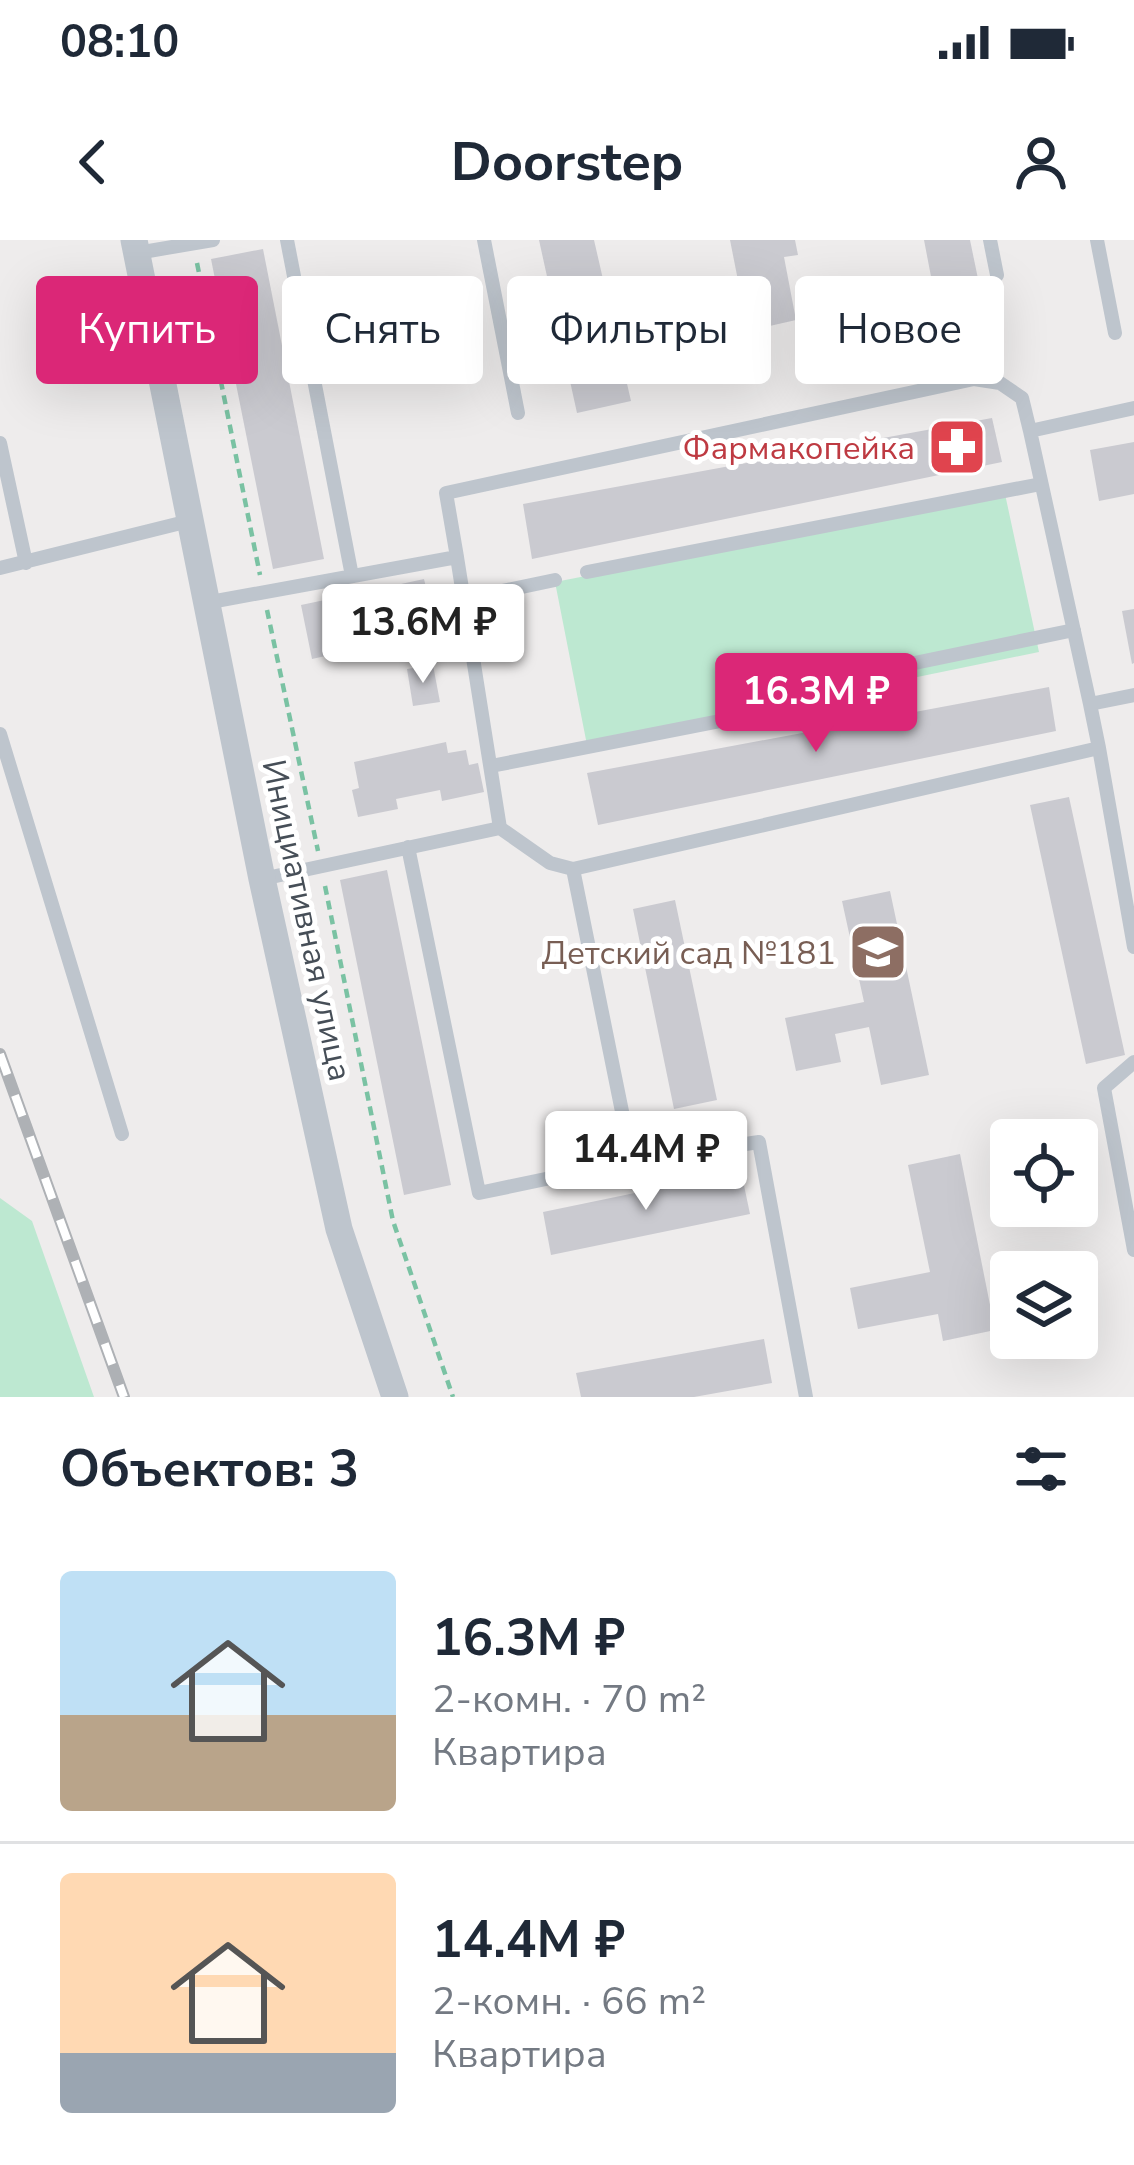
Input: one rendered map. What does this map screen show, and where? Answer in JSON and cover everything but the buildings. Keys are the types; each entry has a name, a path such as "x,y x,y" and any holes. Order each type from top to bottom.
{"street":[{"name":"Инициативная улица","path":"136,247 262,880 339,1229 395,1397"}],"lane":[{"path":"136,247 213,240"},
{"path":"287,240 352,577"},
{"path":"484,240 518,413"},
{"path":"990,240 997,274"},
{"path":"1097,240 1115,333"},
{"path":"500,828 446,493 974,379 1000,383 1022,398 1030,431 1100,748 1134,947"},
{"path":"1030,431 1134,408"},
{"path":"0,443 26,562"},
{"path":"587,572 1041,484"},
{"path":"0,568 189,521"},
{"path":"205,603 457,556"},
{"path":"465,599 555,580"},
{"path":"491,766 776,710 789,688 1074,630"},
{"path":"1090,704 1134,695"},
{"path":"0,734 122,1134"},
{"path":"262,880 500,828 550,863 573,869 1100,748"},
{"path":"408,847 479,1193 632,1161 758,1142 806,1397"},
{"path":"573,869 632,1161"},
{"path":"1134,1062 1104,1088 1134,1250"}],"path":[{"path":"191,244 394,1221 453,1397"}],"green space":[{"path":"1005,494 1039,652 587,745 555,582"},
{"path":"0,1198 32,1221 94,1397 0,1397"}],"railway":[{"path":"0,1054 124,1397"}],"place":[{"name":"Фармакопейка","path":"957,447"},
{"name":"Детский сад №181","path":"878,952"}]}
